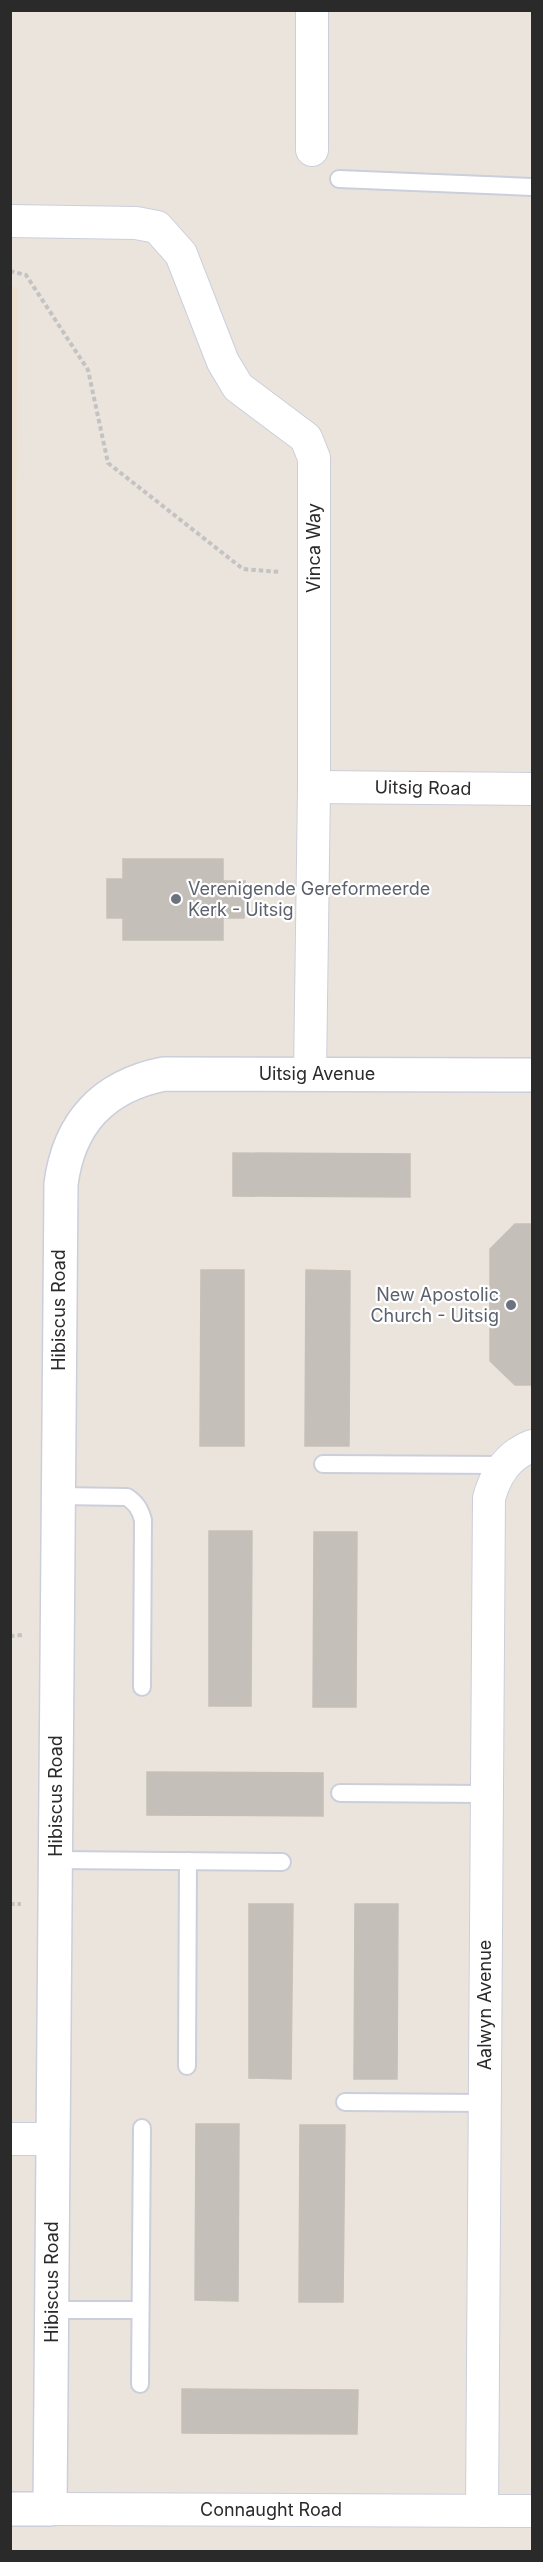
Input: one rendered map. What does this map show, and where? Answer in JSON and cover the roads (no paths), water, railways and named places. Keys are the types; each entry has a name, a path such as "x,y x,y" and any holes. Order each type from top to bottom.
{"street":[{"path":"312,10 312,150"},
{"name":"Vinca Way","path":"10,220 136,223 157,227 171,240 181,254 223,362 238,387 306,438 314,458 314,787 310,1074"},
{"name":"Uitsig Road","path":"314,787 532,789"},
{"name":"Uitsig Avenue","path":"106,1097 134,1082 164,1074 532,1075"},
{"name":"Hibiscus Road","path":"50,2509 61,1184 69,1145 92,1111 106,1097"},
{"path":"504,1465 532,1446"},
{"name":"Aalwyn Avenue","path":"482,2511 489,1498 494,1481 504,1465"},
{"path":"10,2139 53,2139"},
{"name":"Connaught Road","path":"10,2509 532,2511"}],"lane":[{"path":"339,179 532,187"},
{"path":"322,1464 504,1465"},
{"path":"58,1496 127,1497 140,1510 143,1520 142,1687"},
{"path":"340,1793 486,1794"},
{"path":"55,1860 282,1862"},
{"path":"187,2066 188,1861"},
{"path":"345,2102 484,2103"},
{"path":"140,2384 142,2128"},
{"path":"52,2310 140,2310"}],"place":[{"name":"Verenigende Gereformeerde Kerk - Uitsig","path":"176,899"},
{"name":"New Apostolic Church - Uitsig","path":"511,1305"}]}
